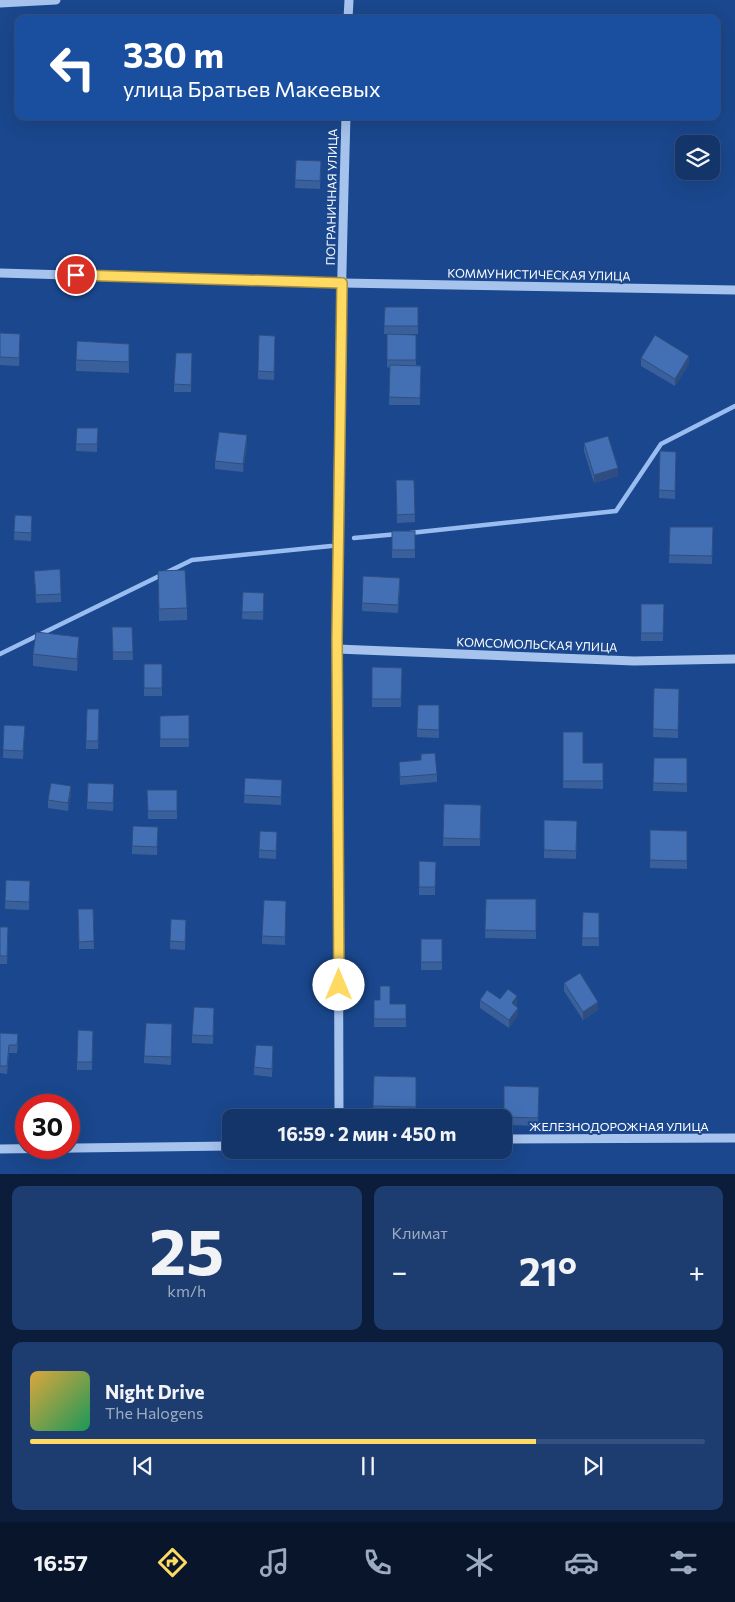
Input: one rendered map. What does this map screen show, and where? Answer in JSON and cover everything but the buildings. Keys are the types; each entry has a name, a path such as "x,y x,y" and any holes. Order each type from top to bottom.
{"street":[{"path":"0,3 56,0"},
{"path":"348,15 349,0"},
{"name":"ПОГРАНИЧНАЯ УЛИЦА","path":"339,1109 337,649 346,120"},
{"name":"КОММУНИСТИЧЕСКАЯ УЛИЦА","path":"0,273 342,283 735,290"},
{"name":"КОМСОМОЛЬСКАЯ УЛИЦА","path":"337,649 634,661 735,659"},
{"name":"ЖЕЛЕЗНОДОРОЖНАЯ УЛИЦА","path":"512,1140 735,1138"},
{"path":"0,1149 222,1146"}],"waterway":[{"path":"410,533 616,511 661,444 735,406"},
{"path":"354,538 398,534"},
{"path":"0,654 192,560 331,546"}],"route":[{"path":"76,275 342,283 337,639 339,985"}]}
